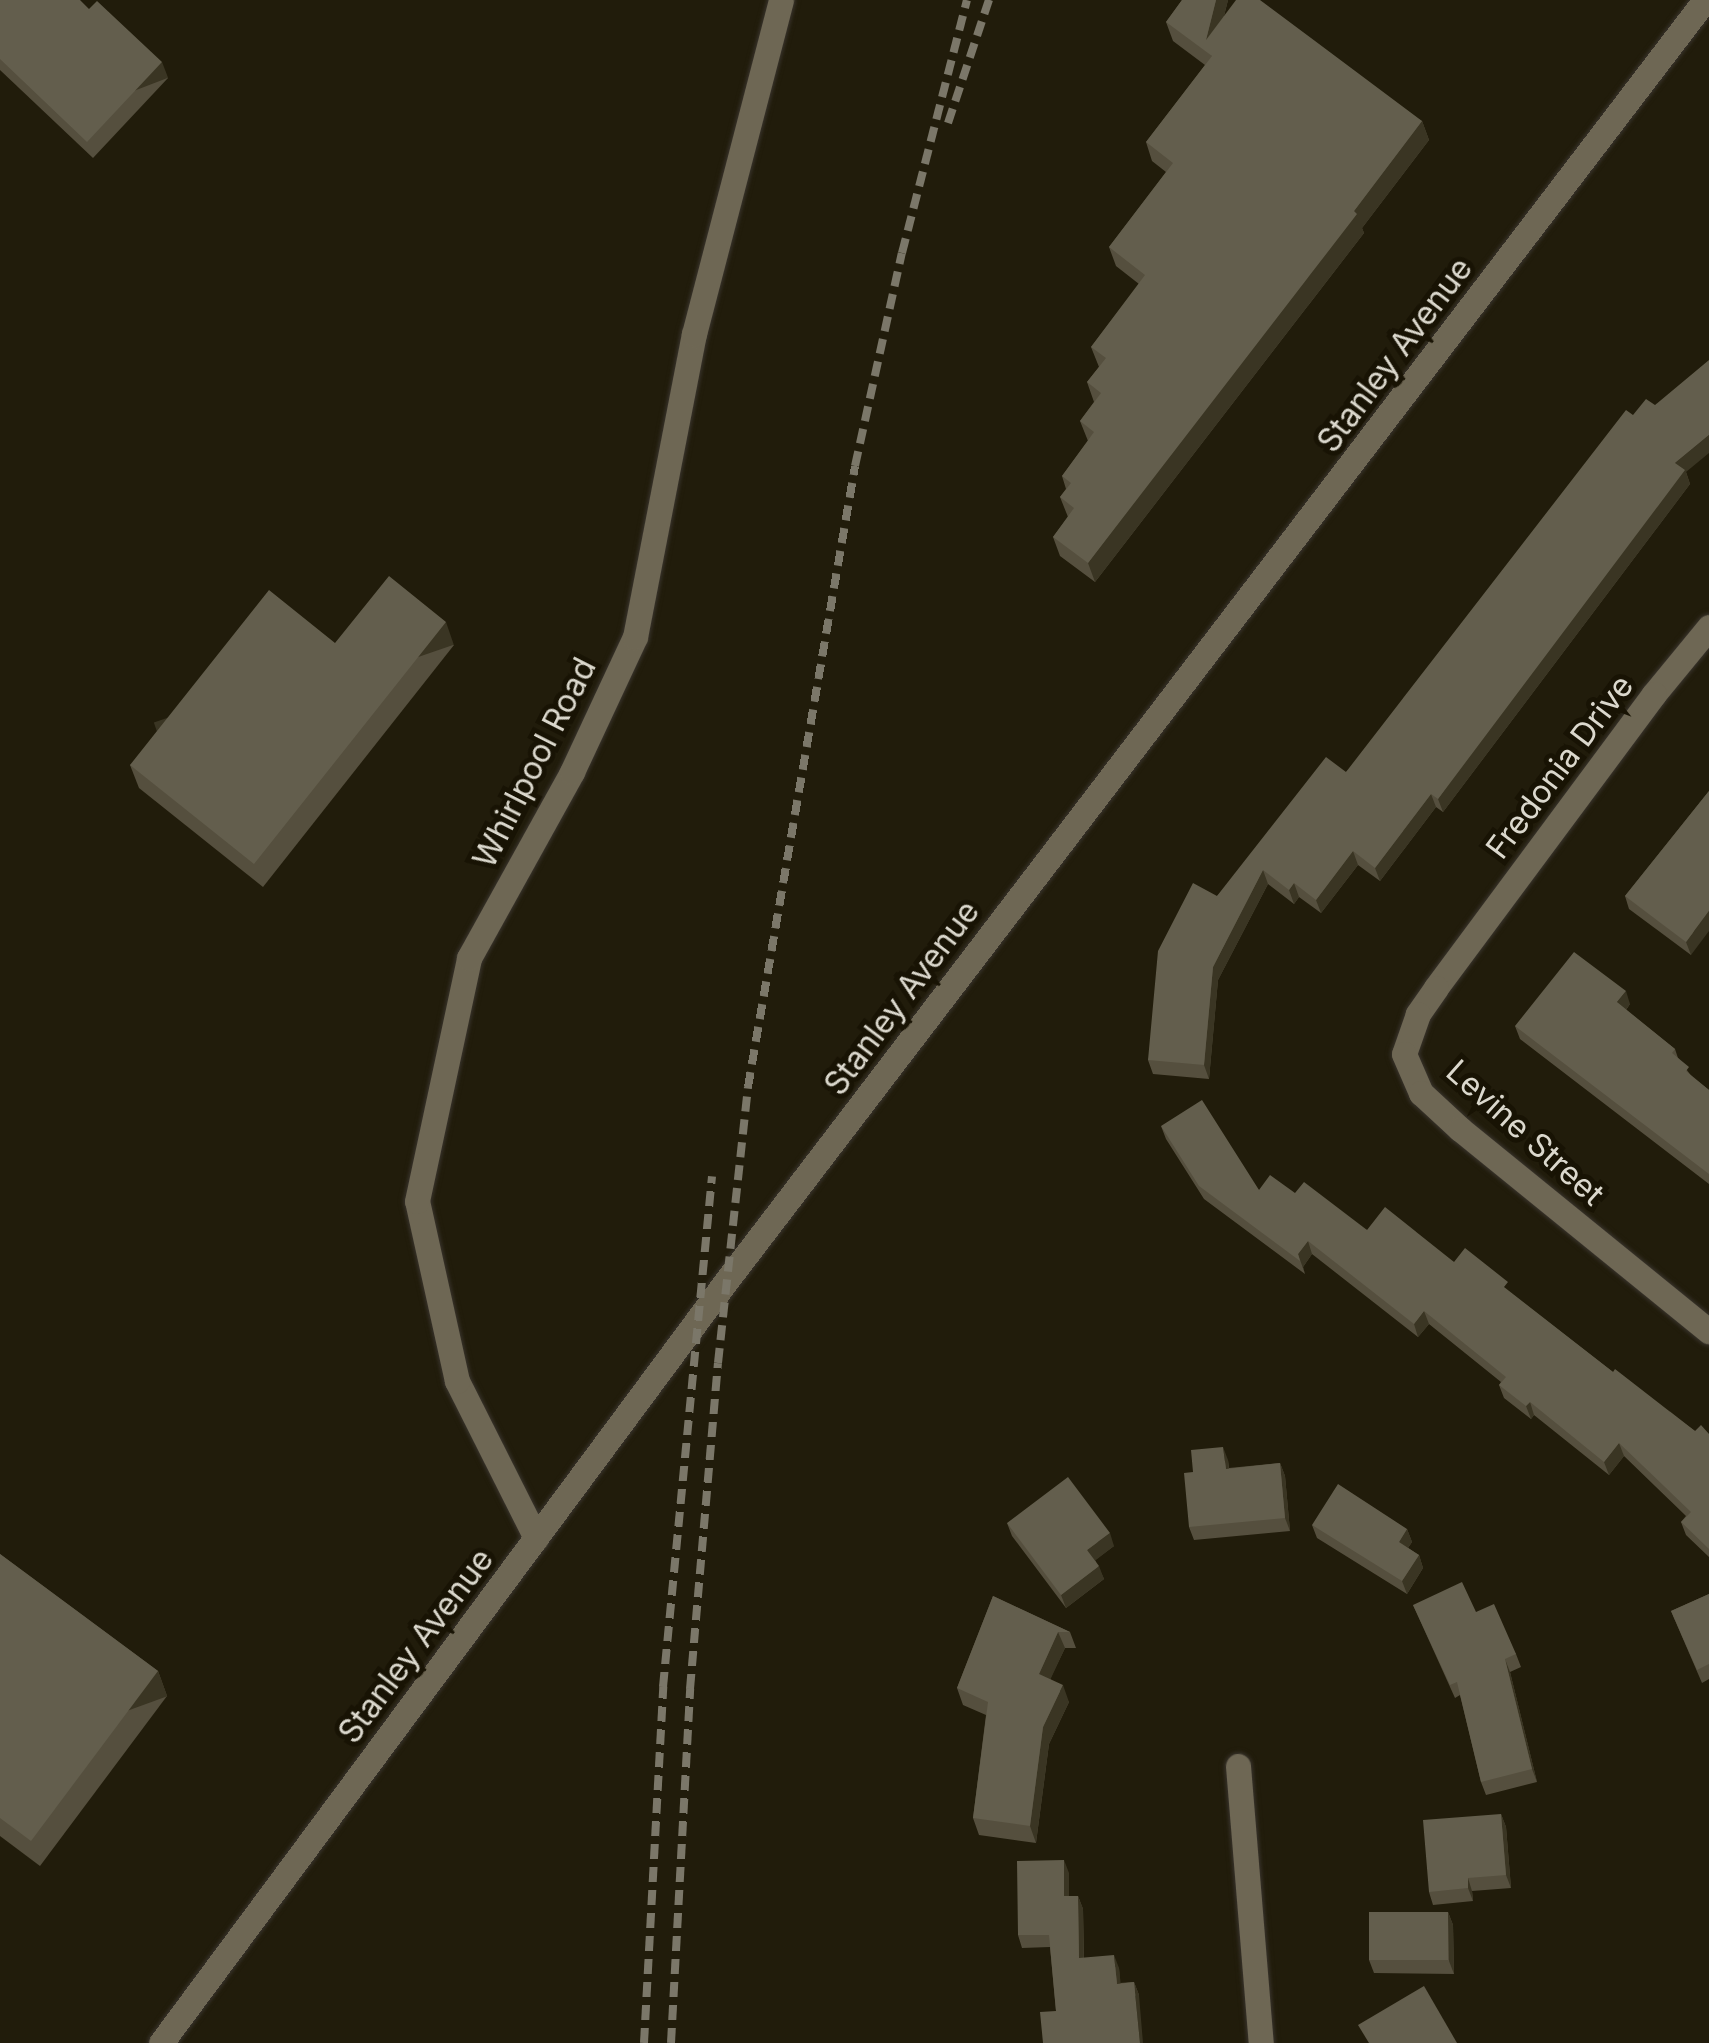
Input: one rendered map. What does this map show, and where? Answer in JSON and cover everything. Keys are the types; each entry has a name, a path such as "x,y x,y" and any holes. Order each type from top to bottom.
{"street":[{"name":"Whirlpool Road","path":"536,1538 456,1382 417,1201 468,958 572,772 635,638 694,334 781,0"},
{"name":"Stanley Avenue","path":"162,2043 727,1280 1705,0"},
{"name":"Fredonia Drive","path":"1466,948 1654,694 1709,627"},
{"name":"Levine Street","path":"1466,948 1418,1014 1404,1054 1421,1093 1482,1148 1709,1331"},
{"path":"1238,1766 1261,2043"}],"building":[{"path":"0,0 80,0 89,9 97,1 162,62 87,142 0,59"},
{"path":"1182,0 1216,0 1206,40 1236,0 1260,0 1422,121 1354,211 1357,214 1088,563 1053,537 1074,508 1060,497 1071,483 1062,476 1094,432 1080,421 1101,393 1087,382 1106,358 1091,347 1145,275 1109,247 1173,163 1146,142 1212,56 1166,22"},
{"path":"1709,360 1709,435 1675,463 1685,470 1438,799 1431,794 1375,868 1353,851 1316,900 1294,883 1289,890 1263,870 1213,967 1204,1065 1148,1060 1158,951 1193,883 1217,896 1326,757 1346,772 1626,410 1633,415 1646,399 1655,405"},
{"path":"389,576 446,622 254,864 130,765 269,590 335,643"},
{"path":"1709,791 1709,911 1686,942 1625,896"},
{"path":"1574,952 1626,991 1617,1002 1675,1049 1672,1053 1689,1067 1686,1071 1709,1090 1709,1174 1515,1026"},
{"path":"1202,1100 1259,1190 1270,1175 1295,1193 1304,1182 1367,1230 1385,1207 1454,1262 1465,1248 1508,1282 1504,1287 1613,1372 1615,1369 1695,1431 1701,1425 1709,1434 1709,1549 1681,1522 1691,1512 1619,1443 1604,1462 1530,1402 1526,1406 1499,1385 1506,1377 1424,1311 1414,1324 1308,1241 1298,1254 1300,1261 1199,1186 1161,1126"},
{"path":"1223,1447 1226,1469 1280,1463 1285,1518 1189,1527 1184,1473 1193,1472 1191,1450"},
{"path":"1068,1477 1110,1533 1087,1550 1099,1566 1061,1595 1007,1523"},
{"path":"1338,1484 1407,1529 1399,1542 1419,1555 1402,1581 1312,1525"},
{"path":"0,1554 158,1671 31,1841 0,1818"},
{"path":"1462,1582 1476,1612 1494,1604 1516,1654 1505,1659 1532,1769 1481,1782 1457,1682 1450,1685 1413,1605"},
{"path":"1709,1594 1709,1664 1697,1670 1671,1611"},
{"path":"993,1596 1070,1632 1058,1632 1039,1674 1063,1685 1043,1727 1030,1826 973,1818 988,1702 957,1688"},
{"path":"1501,1814 1506,1875 1468,1878 1468,1888 1429,1892 1423,1820"},
{"path":"1064,1860 1064,1896 1078,1896 1079,1958 1114,1955 1117,1984 1134,1982 1140,2043 1043,2043 1040,2012 1056,2011 1049,1935 1018,1935 1017,1861"},
{"path":"1369,1912 1448,1912 1448,1960 1369,1960"},
{"path":"1424,1986 1457,2043 1369,2043 1358,2025"}],"railway":[{"path":"671,2043 690,1689 718,1363 748,1087 855,466 902,253 967,0"},
{"path":"948,123 989,0"},
{"path":"644,2043 663,1687 712,1176"}]}
